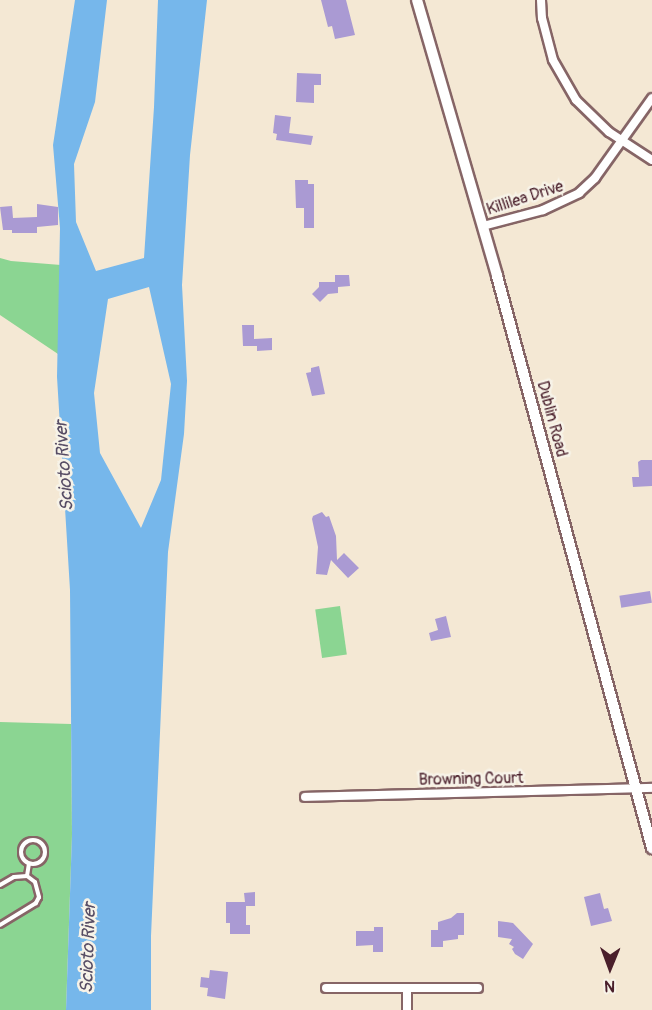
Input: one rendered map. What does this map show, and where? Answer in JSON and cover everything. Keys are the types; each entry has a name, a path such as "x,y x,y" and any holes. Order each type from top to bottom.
{"main road":[{"name":"Dublin Road","path":"417,0 483,226 638,789 652,848"}],"street":[{"path":"541,0 542,18 553,60 562,80 576,100 621,141 652,160"},
{"name":"Killilea Drive","path":"483,226 570,200 595,178 652,98"},
{"name":"Browning Court","path":"305,797 652,788"},
{"path":"326,988 478,988"},
{"path":"407,989 407,1010"}],"lane":[{"path":"35,840 42,844 45,855 37,864 30,864 23,860 20,852 27,842 35,840"},
{"path":"27,876 30,864"},
{"path":"0,885 14,877 27,876 35,882 39,897 36,903 0,925"}],"green space":[{"path":"0,258 61,265 58,354 0,315"},
{"path":"340,606 347,655 322,658 315,609"},
{"path":"0,722 71,724 72,835 66,1010 0,1010"}],"water":[{"name":"Scioto River","path":"75,0 107,0 95,102 74,164 76,222 96,271 144,258 154,107 158,0 207,0 190,155 182,285 187,381 184,434 168,552 151,936 151,1010 66,1010 72,835 70,590 57,377 60,228 53,145","holes":["149,287 171,384 161,480 141,528 100,453 94,393 108,299"]}],"building":[{"path":"321,0 346,0 355,35 335,39 332,26 328,27"},
{"path":"297,73 321,74 321,85 314,85 314,103 296,102"},
{"path":"275,115 291,117 289,133 313,136 311,145 276,140 277,134 273,133"},
{"path":"295,180 308,180 308,184 314,184 314,228 304,228 304,208 296,208"},
{"path":"37,204 58,207 58,225 37,227 37,233 12,233 12,230 3,230 0,207 12,206 13,218 37,217"},
{"path":"335,275 349,275 350,286 338,287 338,293 328,294 320,302 312,294 319,287 319,282 335,282"},
{"path":"242,325 254,325 254,339 272,338 272,350 257,351 257,346 243,346"},
{"path":"319,366 325,394 312,396 306,373 311,372 311,368"},
{"path":"652,460 652,486 633,487 632,477 639,477 638,462"},
{"path":"322,512 326,517 329,516 336,536 337,560 344,553 359,568 348,578 331,560 327,575 316,574 318,547 312,519 313,516"},
{"path":"650,591 652,603 621,608 619,596"},
{"path":"446,616 451,637 431,641 429,633 438,630 435,619"},
{"path":"255,892 255,906 246,906 246,925 250,925 250,934 230,934 230,923 226,923 226,902 245,902 244,893"},
{"path":"600,893 604,909 608,908 612,921 591,926 584,897"},
{"path":"457,913 464,913 464,935 458,935 458,939 443,941 443,947 431,947 431,930 438,930 438,922 451,918"},
{"path":"498,921 513,923 533,944 523,959 515,954 512,949 514,947 509,944 512,939 498,937"},
{"path":"374,927 383,927 383,952 373,952 373,945 356,946 356,931 374,931"},
{"path":"210,970 228,972 225,999 207,996 208,988 200,987 201,977 209,978"}]}
